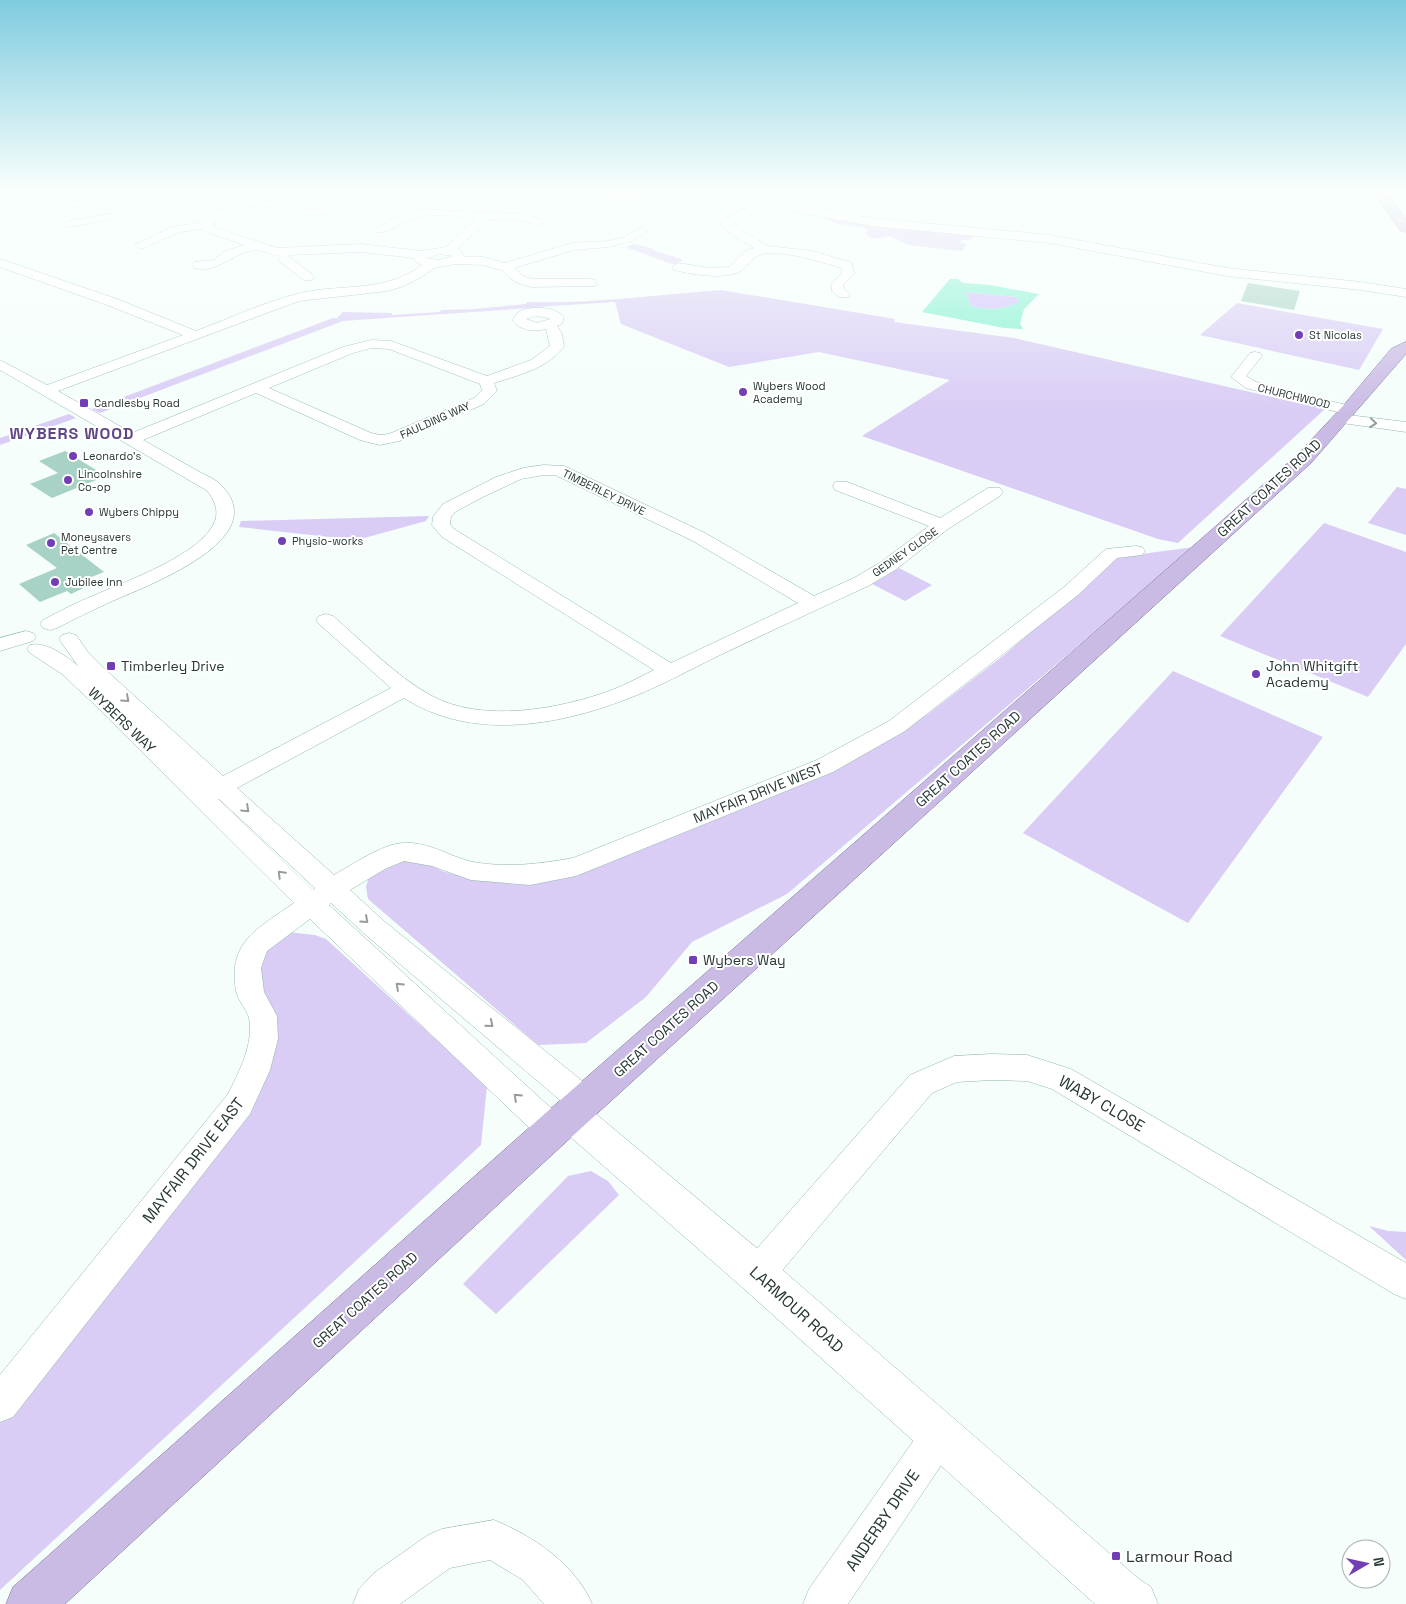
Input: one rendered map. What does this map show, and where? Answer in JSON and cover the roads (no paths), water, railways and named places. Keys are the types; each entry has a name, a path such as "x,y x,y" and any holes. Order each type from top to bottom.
{"main road":[{"name":"GREAT COATES ROAD","path":"30,1604 570,1116 1304,459 1396,352 1406,347"}],"street":[{"path":"8,266 97,296 198,336"},
{"path":"293,266 308,277"},
{"path":"48,390 305,296 372,290 399,284 415,278 422,266"},
{"path":"500,266 505,267 524,282 571,279 591,283"},
{"path":"505,267 509,266"},
{"path":"678,267 709,272 731,271 739,266"},
{"path":"844,294 838,291 837,284 848,274 848,266"},
{"path":"1195,266 1250,276 1361,286 1406,293"},
{"path":"131,439 360,346 377,344 399,348 486,382 551,354 557,346 555,334 550,325"},
{"name":"CHURCHWOOD","path":"1255,356 1238,377 1251,385 1344,414"},
{"path":"0,364 212,486 221,496 226,507 221,528 196,552 176,566 106,597 64,631 55,647 32,643 0,645"},
{"name":"FAULDING WAY","path":"257,388 366,437 380,440 402,436 479,400 490,391 486,382"},
{"path":"1344,414 1406,427"},
{"name":"TIMBERLEY DRIVE","path":"668,670 448,533 441,525 442,517 449,508 515,475 543,469 558,470 699,537 813,604"},
{"name":"GEDNEY CLOSE","path":"841,486 942,525"},
{"name":"GEDNEY CLOSE","path":"813,604 861,582 888,566 942,525 994,492"},
{"name":"MAYFAIR DRIVE WEST","path":"322,897 376,862 403,852 435,857 471,872 530,875 576,866 825,766 897,726 1071,591 1112,552 1136,550"},
{"path":"326,620 404,689 424,701 450,712 491,718 530,716 581,707 621,694 668,670 813,604"},
{"name":"WYBERS WAY","path":"64,631 80,656 212,792 322,897 570,1116"},
{"name":"WYBERS WAY","path":"32,643 69,669 212,792"},
{"path":"212,792 404,689"},
{"name":"WYBERS WAY","path":"322,897 376,929 570,1116"},
{"name":"MAYFAIR DRIVE EAST","path":"0,1404 239,1104 255,1070 264,1039 263,1016 250,993 247,968 256,945 322,897"},
{"name":"WABY CLOSE","path":"757,1274 921,1084 954,1069 992,1067 1027,1068 1060,1078 1406,1282"},
{"name":"LARMOUR ROAD","path":"570,1116 757,1274 939,1436 1122,1596 1134,1604"},
{"name":"ANDERBY DRIVE","path":"824,1604 939,1436"},
{"path":"374,1604 388,1587 442,1549 494,1540 537,1566 571,1604"}],"place":[{"name":"St Nicolas","path":"1299,335"},
{"name":"Wybers Wood Academy","path":"743,392"},
{"name":"Candlesby Road","path":"84,403"},
{"name":"Leonardo's","path":"73,456"},
{"name":"Lincolnshire Co-op","path":"68,480"},
{"name":"Wybers Chippy","path":"89,512"},
{"name":"Physio-works","path":"282,541"},
{"name":"Moneysavers Pet Centre","path":"51,543"},
{"name":"Jubilee Inn","path":"55,582"},
{"name":"Timberley Drive","path":"111,666"},
{"name":"John Whitgift Academy","path":"1256,674"},
{"name":"Wybers Way","path":"693,960"},
{"name":"Larmour Road","path":"1116,1556"}],"district":[{"name":"WYBERS WOOD","path":"72,433"}]}
